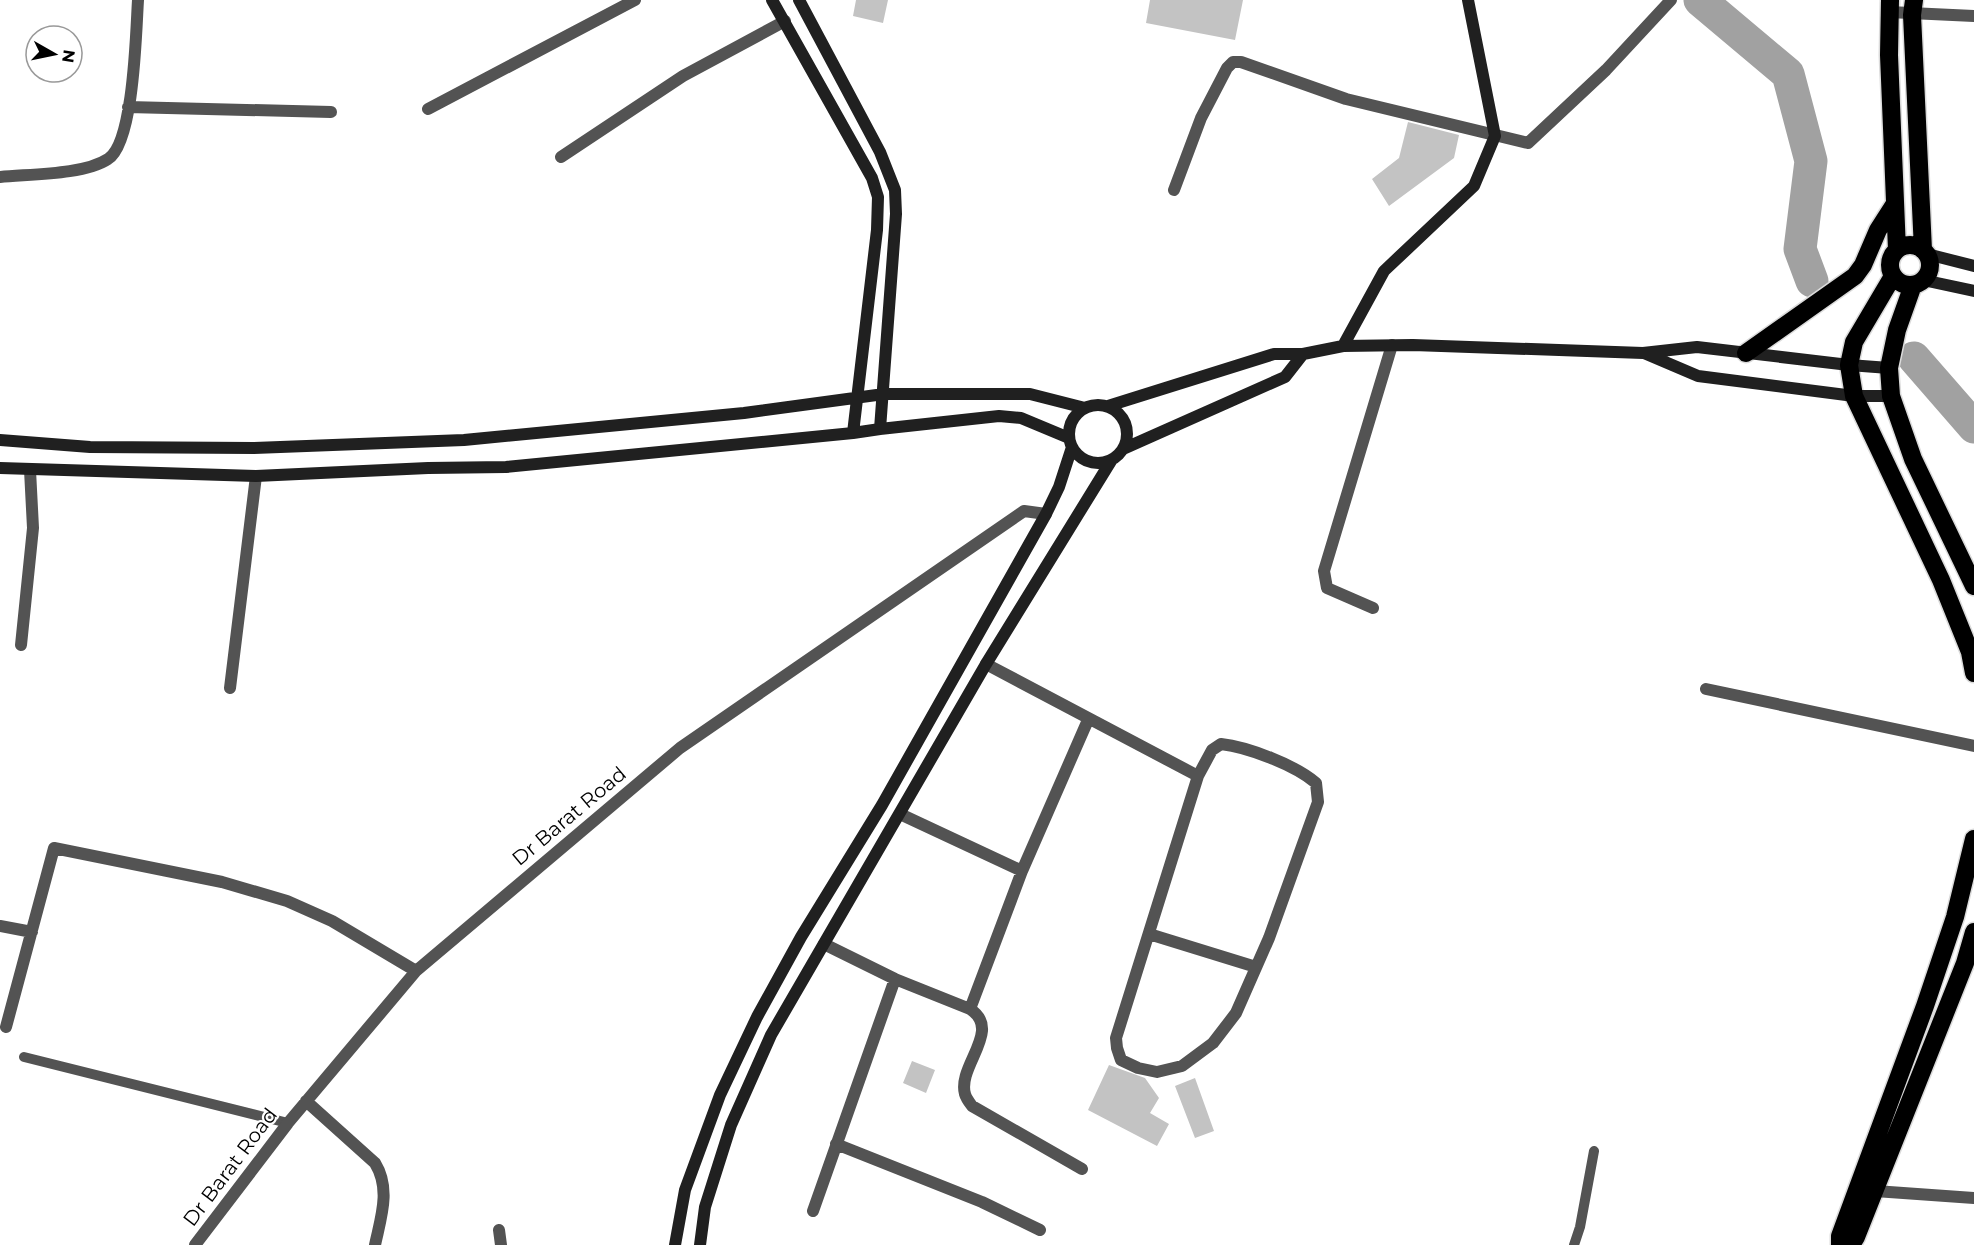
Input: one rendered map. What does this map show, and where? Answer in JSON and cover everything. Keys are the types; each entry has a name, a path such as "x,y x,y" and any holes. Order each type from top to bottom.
{"highway":[{"path":"1890,6 1889,55 1897,250"},
{"path":"1913,7 1925,252 1930,265 1927,276 1918,283 1896,330 1889,368 1891,396 1913,459 1974,586"},
{"path":"1746,353 1855,276 1863,265 1878,230 1894,205"},
{"path":"1918,283 1902,284 1893,276 1891,260 1897,250 1907,245 1913,245 1925,252"},
{"path":"1893,276 1854,342 1849,365 1854,396 1941,580 1970,652 1974,673"},
{"path":"1840,1245 1840,1236 1925,1006 1955,917 1974,839"},
{"path":"1851,1245 1875,1191 1965,963 1974,932"}],"street":[{"path":"0,177 86,169 110,159 122,139 128,107 134,71 138,0"},
{"path":"428,109 635,0"},
{"path":"772,0 872,178 878,198 877,230 853,433"},
{"path":"799,0 880,152 895,190 896,214 880,429"},
{"path":"1343,346 1384,271 1474,186 1495,136 1467,0"},
{"path":"1174,190 1201,118 1227,68 1233,62 1241,62 1346,99 1528,143 1606,70 1671,0"},
{"path":"1890,6 1974,16"},
{"path":"561,157 682,76 785,21"},
{"path":"128,107 331,112"},
{"path":"1925,252 1974,266"},
{"path":"1918,283 1974,291"},
{"path":"1373,608 1327,588 1323,571 1392,345"},
{"path":"675,1245 685,1191 720,1095 757,1017 801,937 882,805 1046,514 1059,487 1070,443 1069,429 1072,420 1085,408 1092,405 1108,406 1274,354 1303,354 1343,346 1392,345 1643,353 1697,347 1889,368"},
{"path":"1643,353 1698,376 1854,396 1891,396"},
{"path":"700,1245 705,1207 732,1125 771,1035 986,664 1111,461 1123,449 1285,377 1303,354"},
{"path":"0,440 90,447 230,448 464,440 744,413 884,394 1030,394 1085,408"},
{"path":"1108,406 1116,410 1126,424 1127,433 1123,449"},
{"path":"0,468 256,476 428,468 506,467 853,433 999,416 1022,418 1070,443 1085,461 1094,463 1111,461"},
{"path":"21,645 33,528 30,470"},
{"path":"231,688 256,476"},
{"name":"Dr Barat Road","path":"195,1245 288,1123 416,971 680,748 1024,511 1046,514"},
{"path":"986,664 1088,720 1198,776"},
{"path":"1706,689 1974,746"},
{"path":"970,1009 1022,871 1088,720"},
{"path":"1221,744 1237,746 1303,772 1316,783 1318,802 1269,938 1236,1013 1213,1043 1182,1066 1157,1072 1138,1068 1121,1060 1116,1038 1149,934 1198,776 1212,750 1221,744"},
{"path":"900,814 1022,871"},
{"path":"6,1027 54,848 222,882 287,901 332,921 416,971"},
{"path":"0,926 32,932"},
{"path":"1149,934 1256,967"},
{"path":"824,944 895,979 980,1015 983,1023 981,1034 964,1086 965,1096 972,1106 1082,1169"},
{"path":"813,1211 895,979"},
{"path":"306,1101 375,1163 382,1174 385,1192 375,1245"},
{"path":"836,1144 982,1202 1040,1230"},
{"path":"1875,1191 1974,1198"},
{"path":"499,1230 501,1245"}],"lane":[{"path":"24,1057 288,1123"},
{"path":"1574,1245 1580,1227 1594,1151"}],"building":[{"path":"856,0 888,0 883,23 853,16"},
{"path":"1150,0 1243,0 1235,40 1146,23"},
{"path":"1408,122 1459,135 1454,158 1389,206 1372,179 1399,158"},
{"path":"912,1061 935,1070 926,1093 903,1083"},
{"path":"1109,1065 1145,1078 1159,1098 1150,1113 1169,1124 1157,1146 1088,1110"},
{"path":"1195,1078 1214,1131 1195,1138 1175,1086"}],"waterway":[{"path":"1700,0 1788,74 1811,161 1800,249 1812,281"},
{"path":"1914,358 1974,427"}]}
